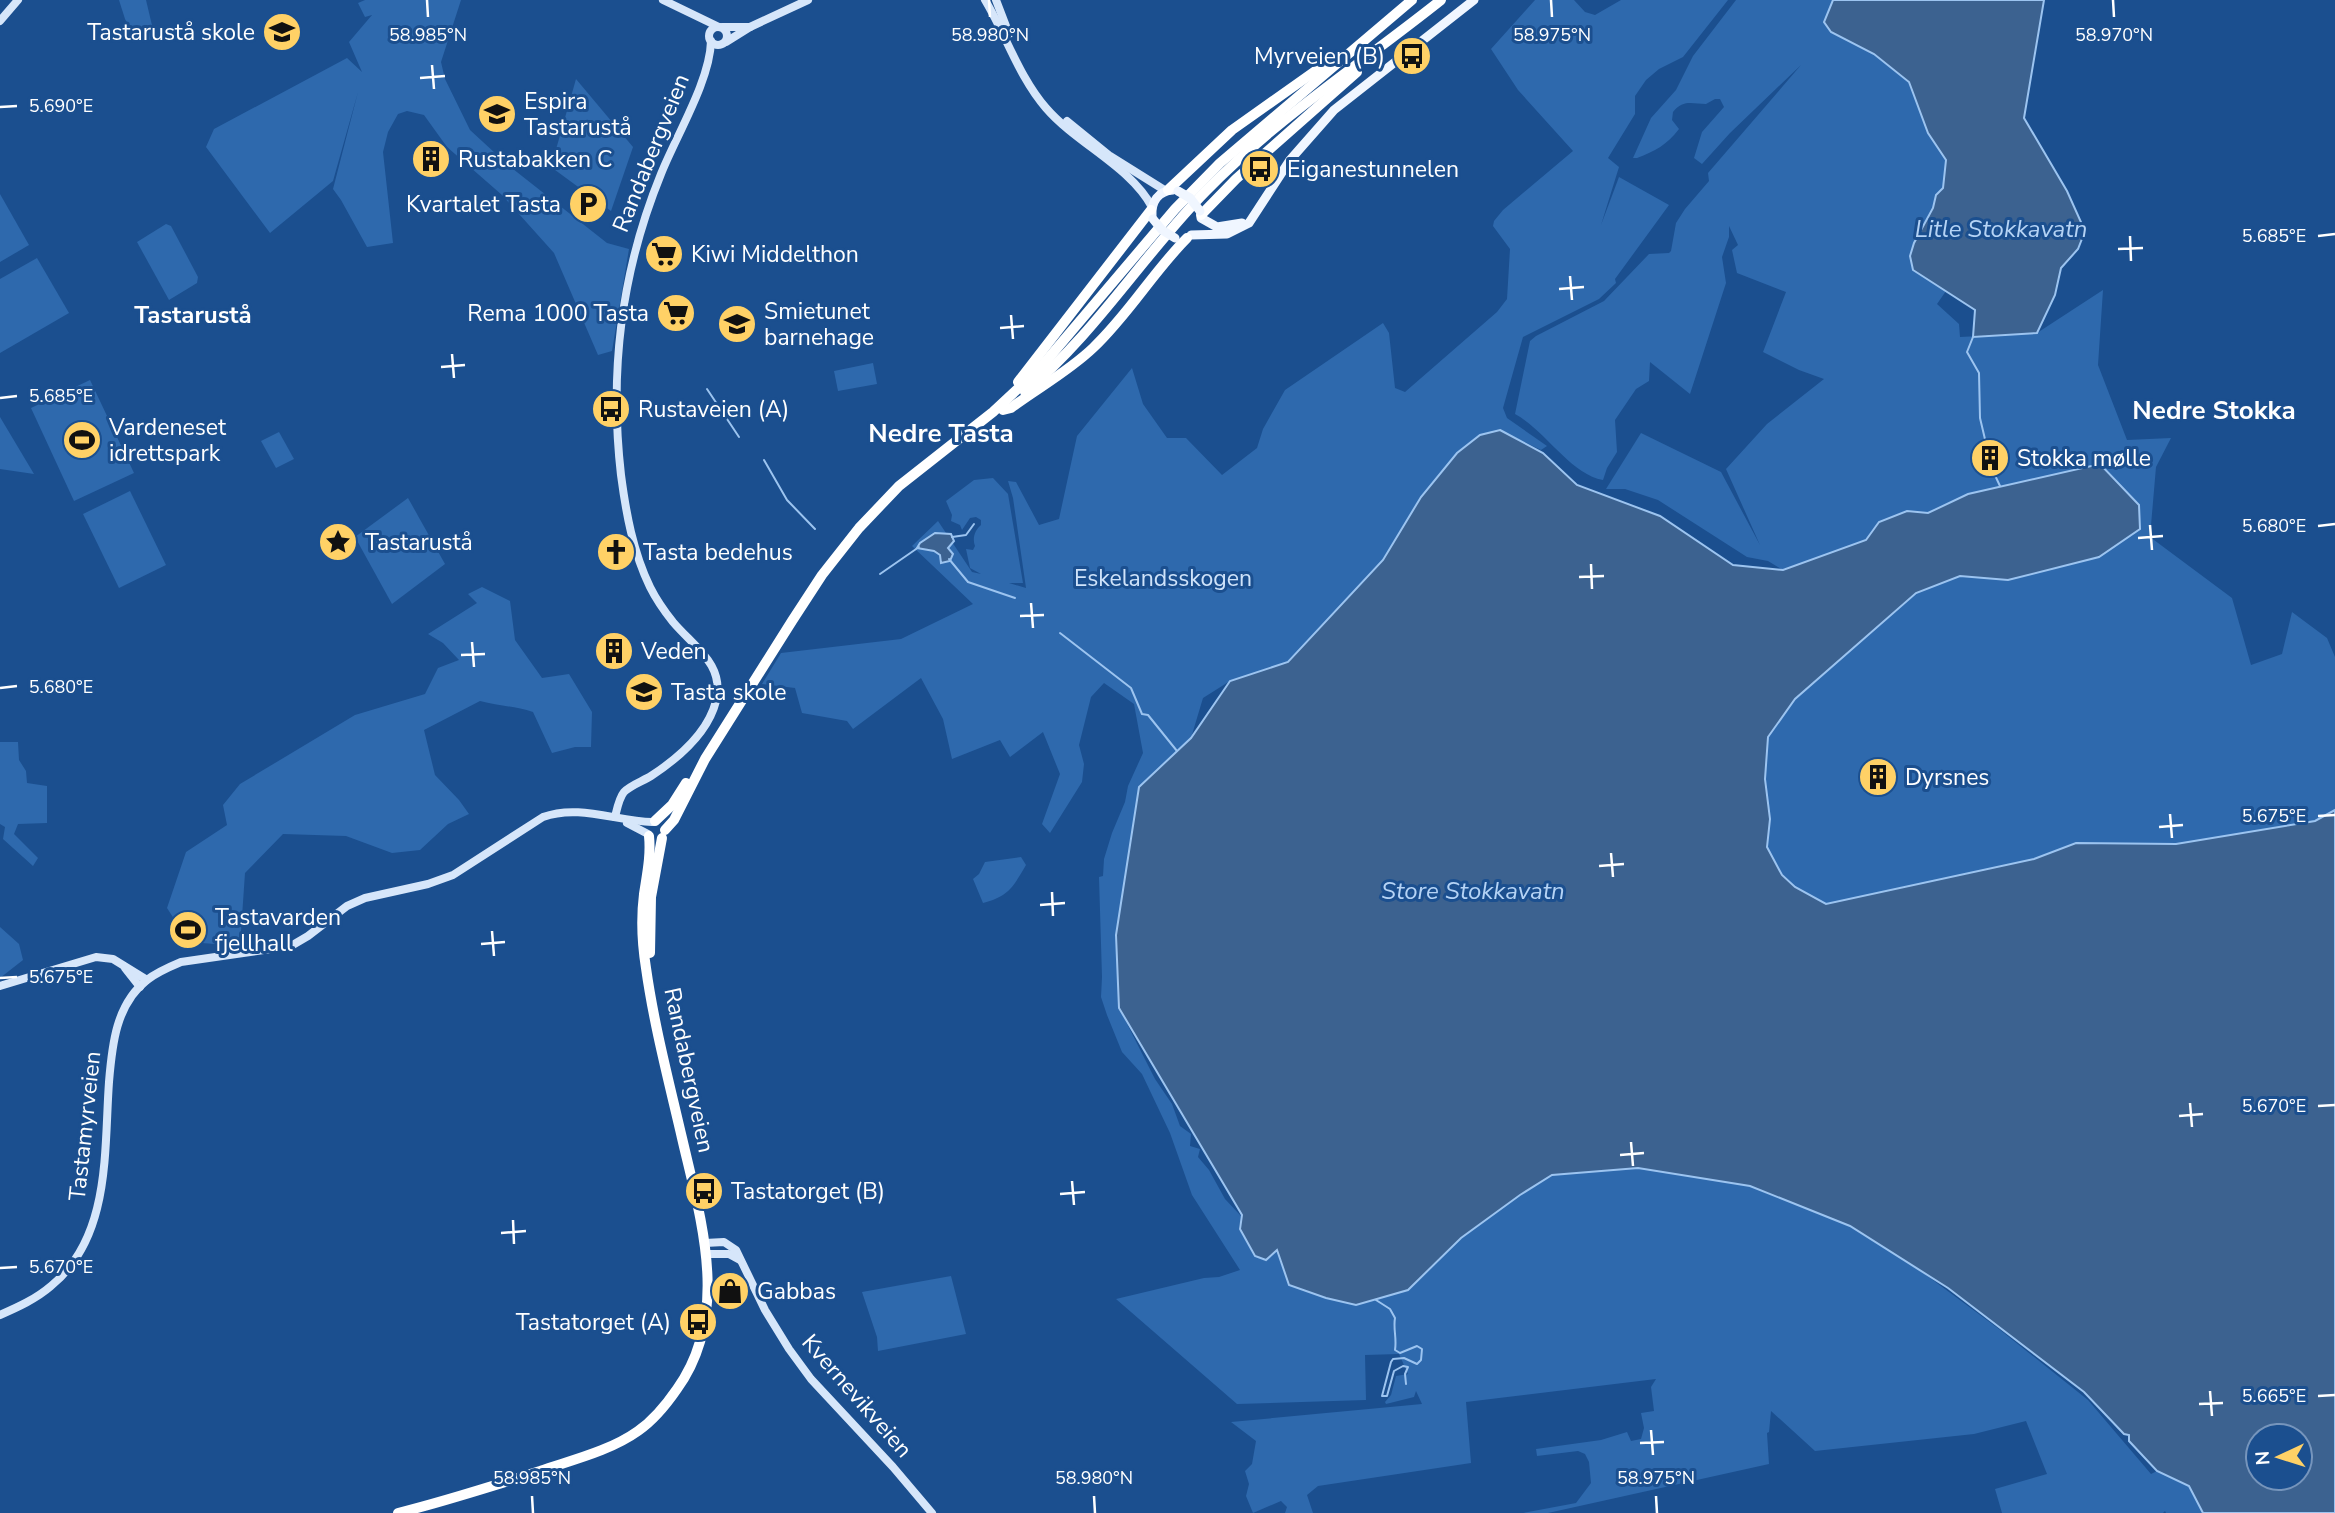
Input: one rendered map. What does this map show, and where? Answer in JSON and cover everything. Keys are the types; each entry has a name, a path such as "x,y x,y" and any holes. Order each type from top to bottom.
{"highway":[{"path":"705,759 697,766 672,805 647,828 648,835 654,839 664,834 674,820 705,759 822,575 874,511 909,478 987,416 1049,359 1175,209 1220,163 1412,0"},
{"path":"890,496 956,449 1042,378 1086,334 1163,237 1227,169 1282,121 1441,0"},
{"path":"1201,215 1265,153 1346,81 1388,48 1396,35"},
{"path":"1171,191 1211,148 1240,123 1358,38 1368,37"},
{"path":"987,416 1016,384 1152,212"},
{"path":"1003,410 1011,408 1093,348 1115,325 1163,263 1189,237"},
{"path":"654,821 664,824 664,834"},
{"name":"Randabergveien","path":"398,1513 569,1461 637,1432 664,1408 685,1378 699,1348 707,1312 708,1248 705,1209 691,1162 672,1077 651,967 651,897 664,834"},
{"name":"Randabergveien","path":"648,835 651,856 644,895 642,933 646,968 708,1248"}],"main road":[{"path":"0,21 18,0"},
{"path":"663,0 720,27 727,33 725,42 718,45 694,16"},
{"name":"Randabergveien","path":"615,817 623,793 675,760 706,724 716,701 717,685 713,666 706,655 672,622 652,590 635,549 622,476 616,391 617,357 628,280 638,237 661,174 709,63 725,42 808,0"},
{"path":"985,0 1035,94 1079,140 1135,183 1162,230 1175,238 1227,234 1243,228 1256,215 1290,160 1334,110 1474,0"},
{"path":"996,0 1013,51"},
{"path":"710,38 713,28 720,27"},
{"name":"Randabergveien","path":"720,27 750,27"},
{"name":"Randabergveien","path":"709,63 710,38"},
{"path":"1029,82 1050,107 1083,135 1129,168 1171,191 1190,198 1201,215 1213,226 1222,228 1236,225 1256,215"},
{"path":"1152,212 1156,198 1171,191"},
{"path":"1189,237 1198,229 1201,215"},
{"name":"Tastamyrveien","path":"0,1315 31,1301 53,1285 83,1247 92,1229 101,1196 111,1048 117,1024 128,1002 147,980 181,962 290,946 308,936 346,906 365,898 428,884 453,875 553,813 572,812 654,821"},
{"path":"615,817 648,835"},
{"path":"0,986 96,957 113,959 147,980"},
{"path":"124,965 140,987"},
{"name":"Kvernevikveien","path":"708,1248 729,1254 741,1261 765,1310 811,1379 932,1513"}],"green space":[{"path":"119,0 146,0 155,38 138,42 125,19"},
{"path":"365,0 461,0 441,62 445,79 470,130 508,165 607,243 629,249 612,351 598,355 554,253 502,195 447,147 424,115 407,111 398,114 388,132 383,152 393,243 367,247 333,189 358,92 333,181 270,233 206,147 214,129 347,58 362,72 349,42 372,15 365,17 358,3"},
{"name":"Eskelandsskogen","path":"1535,0 1574,0 1585,12 1595,15 1621,0 1728,0 1683,57 1659,69 1646,80 1635,96 1635,114 1608,158 1619,167 1601,225 1619,177 1669,205 1615,279 1616,283 1599,299 1523,337 1503,408 1507,418 1547,446 1541,450 1500,430 1480,435 1457,453 1383,560 1288,662 1230,681 1203,698 1191,738 1139,787 1119,1008 1155,1079 1172,1104 1180,1126 1191,1134 1190,1146 1200,1149 1198,1157 1209,1170 1225,1199 1241,1216 1239,1229 1255,1256 1266,1261 1276,1250 1289,1285 1356,1305 1408,1290 1461,1238 1552,1172 1639,1165 1751,1186 1857,1226 1895,1252 1999,1329 2088,1400 2151,1474 2157,1471 2189,1486 2203,1513 2002,1513 1995,1489 2047,1474 2026,1421 1974,1434 1815,1451 1771,1411 1767,1433 1769,1464 1548,1513 1523,1513 1576,1503 1591,1483 1589,1462 1585,1454 1578,1451 1537,1456 1536,1449 1601,1440 1627,1432 1631,1441 1641,1439 1644,1428 1641,1413 1654,1411 1651,1387 1656,1379 1466,1402 1471,1463 1318,1486 1307,1495 1313,1513 1285,1513 1287,1507 1281,1501 1253,1513 1246,1496 1249,1484 1245,1471 1252,1464 1256,1441 1231,1422 1422,1404 1416,1391 1414,1397 1386,1404 1385,1402 1391,1395 1396,1376 1408,1374 1399,1354 1365,1355 1366,1400 1237,1404 1116,1299 1240,1270 1192,1195 1170,1133 1142,1074 1122,1052 1101,997 1099,877 1103,876 1104,859 1112,833 1143,753 1134,704 1104,683 1091,697 1079,745 1084,764 1082,782 1050,833 1042,824 1060,774 1043,732 1010,757 1000,740 952,759 943,719 921,678 853,729 847,721 802,713 795,688 762,684 781,653 901,639 973,604 912,546 938,521 972,572 981,574 970,568 966,549 973,550 975,534 981,520 970,518 962,530 960,525 951,521 952,515 946,501 974,480 993,478 1008,494 1023,583 1009,583 1026,588 1013,498 1008,481 1016,482 1039,525 1059,519 1077,436 1132,368 1143,404 1167,438 1186,438 1222,475 1257,448 1263,429 1285,390 1383,323 1389,333 1395,388 1405,392 1497,312 1507,299 1510,249 1493,226 1494,221 1503,210 1573,151 1518,90 1491,49"},
{"path":"1736,0 1833,0 1824,22 1831,32 1874,54 1909,82 1928,133 1946,160 1943,188 1936,195 1933,208 1914,243 1913,270 1946,291 1937,304 1959,324 1960,337 2037,333 2103,290 2098,365 2127,440 2171,438 2156,467 2150,537 2232,598 2251,665 2282,654 2292,612 2327,638 2335,657 2335,810 2315,821 2176,844 2076,843 2034,859 1826,904 1795,887 1782,875 1767,847 1770,819 1765,779 1768,737 1795,699 1916,593 1960,576 2008,580 2099,557 2100,464 1968,494 1928,513 1907,511 1879,522 1866,540 1783,570 1768,561 1747,557 1658,500 1625,489 1606,489 1641,433 1721,472 1760,545 1726,469 1767,424 1824,379 1763,352 1786,292 1737,273 1732,250 1738,245 1729,226 1729,237 1722,257 1726,283 1690,394 1650,362 1649,381 1636,389 1615,420 1617,452 1603,480 1580,470 1515,414 1530,341 1604,301 1649,254 1671,251 1676,223 1709,181 1708,173 1801,65 1730,133 1702,164 1694,158 1702,132 1724,107 1720,99 1706,104 1681,105 1673,112 1672,120 1679,129 1674,135 1655,150 1633,158 1651,118 1676,90 1693,56"},
{"path":"576,79 633,147 611,211 551,167"},
{"path":"0,194 29,245 0,262"},
{"path":"166,224 171,226 198,277 197,283 169,300 137,242"},
{"path":"37,258 69,313 0,353 0,279"},
{"path":"873,363 877,384 838,391 834,371"},
{"name":"Vardeneset idrettspark","path":"90,380 134,473 74,501 31,408"},
{"path":"0,417 34,474 0,469"},
{"path":"279,432 294,459 276,468 261,441"},
{"path":"130,491 166,565 119,588 83,514"},
{"path":"408,498 445,564 392,604 355,537"},
{"path":"482,587 510,601 515,640 542,678 569,674 592,712 591,747 575,747 552,753 533,712 480,701 424,730 435,775 469,814 448,824 420,850 392,853 346,836 283,834 245,873 240,946 189,942 167,908 186,852 227,825 223,805 240,784 355,715 425,694 438,668 459,660 443,643 428,634 477,603 468,594"},
{"path":"0,742 18,742 19,760 26,771 27,783 47,786 47,823 18,824 14,834 38,858 33,866 3,839 5,827 0,824"},
{"path":"1021,857 1026,865 1014,885 1005,894 983,903 973,879 985,862"},
{"path":"0,927 19,944 23,960 0,978"},
{"path":"951,1276 966,1334 878,1351 877,1337 862,1292"}],"water":[{"name":"Litle Stokkavatn","path":"1833,0 2044,0 2024,118 2067,191 2085,231 2078,249 2061,268 2055,295 2037,333 1973,337 1975,310 1913,270 1910,256 1933,208 1936,195 1943,188 1946,160 1928,133 1909,82 1874,54 1831,32 1824,22"},
{"name":"Store Stokkavatn","path":"1500,430 1543,453 1577,485 1660,516 1733,565 1783,570 1866,540 1879,522 1907,511 1928,513 1968,494 2100,464 2139,505 2140,529 2099,557 2008,580 1960,576 1916,593 1795,699 1768,737 1765,779 1770,819 1767,847 1782,875 1795,887 1826,904 2034,859 2076,843 2176,844 2315,821 2335,810 2335,1513 2203,1513 2189,1486 2157,1471 2129,1441 2129,1435 2124,1434 2084,1392 1948,1288 1850,1226 1750,1186 1638,1168 1552,1175 1461,1238 1408,1290 1356,1305 1289,1285 1277,1250 1266,1260 1255,1256 1240,1229 1242,1215 1119,1008 1116,935 1139,787 1191,738 1230,681 1288,662 1383,560 1421,497 1457,453 1480,435"},
{"path":"935,533 951,534 954,541 948,548 953,554 950,561 941,563 940,555 934,551 917,548"}],"waterway":[{"path":"1973,337 1967,352 1979,373 1980,418 1992,469 2000,486"},
{"path":"707,389 739,437"},
{"path":"764,460 787,500 815,529"},
{"path":"952,537 966,535 974,524"},
{"path":"880,574 919,547"},
{"path":"949,559 968,582 1015,598"},
{"path":"1060,633 1131,688 1142,714 1148,715 1177,751"},
{"path":"1376,1300 1390,1309 1395,1318 1395,1350 1400,1353 1417,1346 1422,1349 1421,1360 1417,1364 1404,1358 1393,1359 1382,1396 1387,1396 1394,1371 1403,1366 1408,1367 1405,1374 1406,1384"}],"place":[{"name":"Tastarustå skole","path":"282,32"},
{"name":"Myrveien (B)","path":"1412,56"},
{"name":"Espira Tastarustå","path":"497,114"},
{"name":"Rustabakken C","path":"431,159"},
{"name":"Eiganestunnelen","path":"1260,169"},
{"name":"Kvartalet Tasta","path":"588,204"},
{"name":"Kiwi Middelthon","path":"664,254"},
{"name":"Rema 1000 Tasta","path":"676,313"},
{"name":"Smietunet barnehage","path":"737,324"},
{"name":"Rustaveien (A)","path":"611,409"},
{"name":"Vardeneset idrettspark","path":"82,440"},
{"name":"Stokka mølle","path":"1990,458"},
{"name":"Tastarustå","path":"338,542"},
{"name":"Tasta bedehus","path":"616,552"},
{"name":"Veden","path":"614,651"},
{"name":"Tasta skole","path":"644,692"},
{"name":"Dyrsnes","path":"1878,777"},
{"name":"Tastavarden fjellhall","path":"188,930"},
{"name":"Tastatorget (B)","path":"704,1191"},
{"name":"Gabbas","path":"730,1291"},
{"name":"Tastatorget (A)","path":"698,1322"}],"district":[{"name":"Tastarustå","path":"193,315"},
{"name":"Nedre Stokka","path":"2214,410"},
{"name":"Nedre Tasta","path":"941,433"}]}
